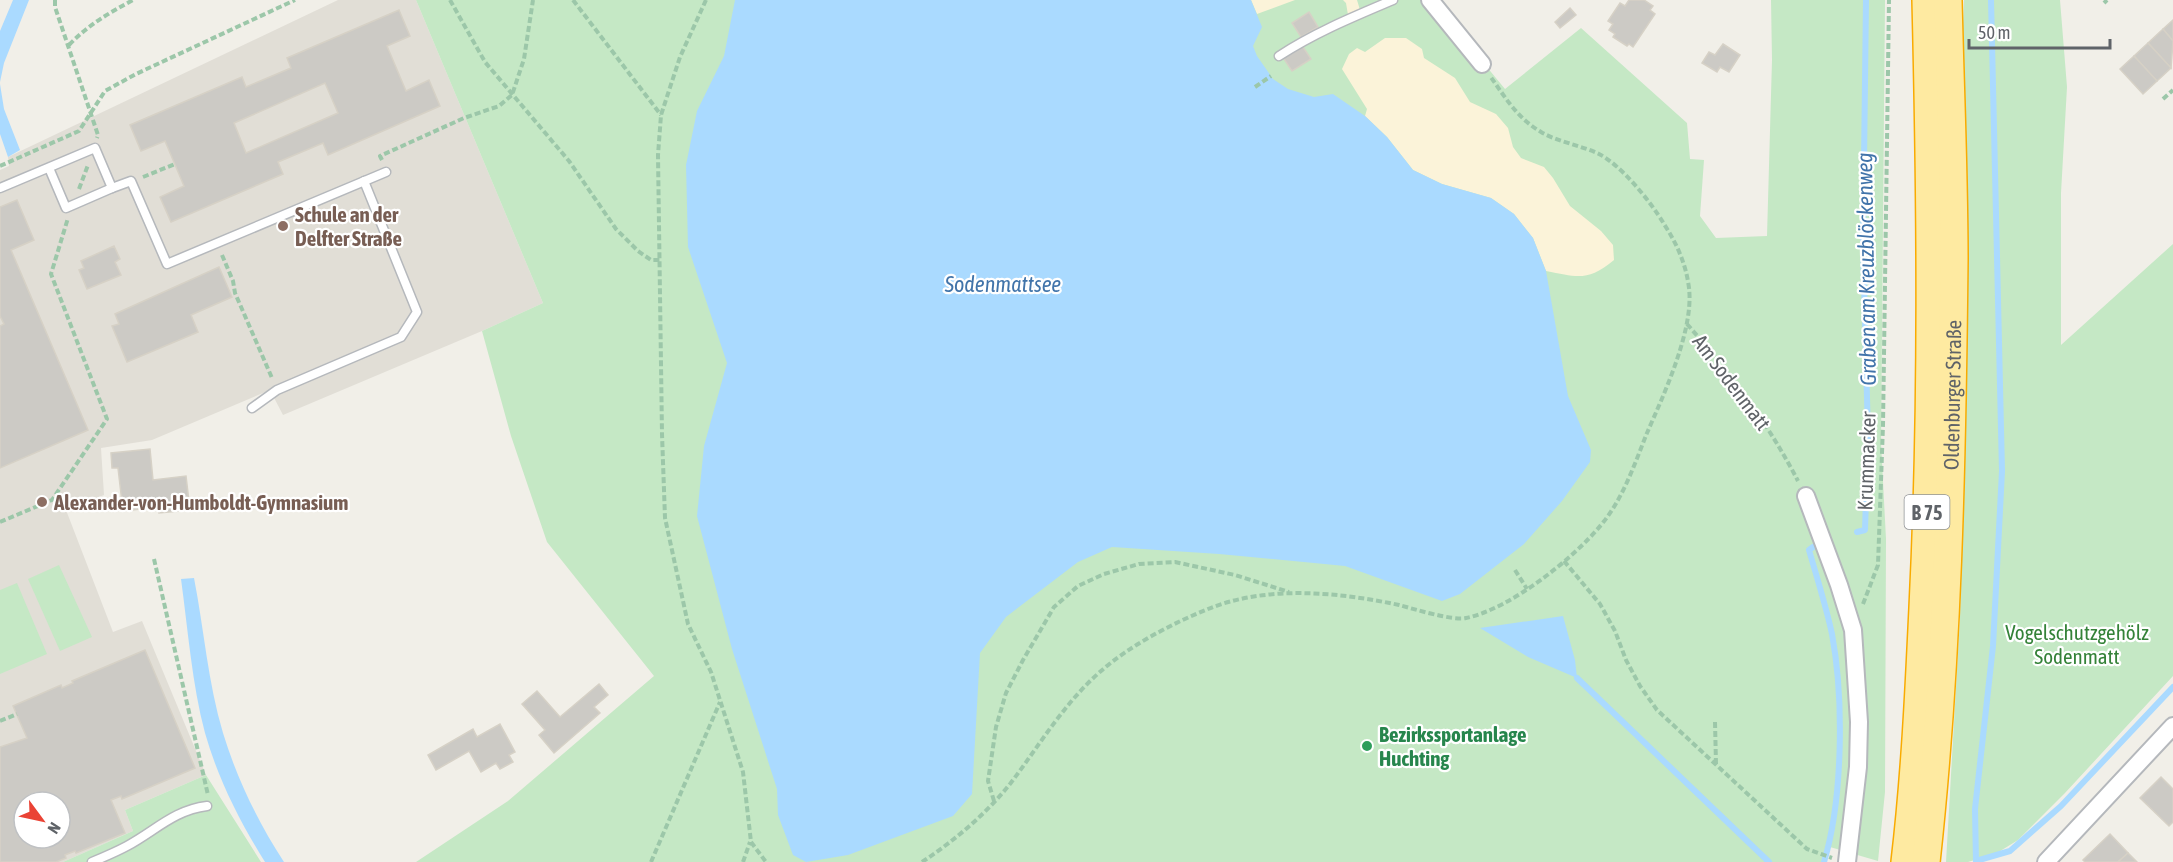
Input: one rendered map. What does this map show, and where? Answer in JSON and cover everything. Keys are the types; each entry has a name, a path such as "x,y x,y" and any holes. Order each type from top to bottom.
{"highway":[{"name":"B 75","path":"1905,862 1912,804 1927,536 1930,161 1926,0"},
{"name":"Oldenburger Straße","path":"1926,862 1941,679 1949,521 1954,257 1948,0"}],"street":[{"path":"1430,0 1482,64"},
{"path":"1806,496 1853,630 1859,722 1858,767 1841,860"},
{"path":"2046,862 2173,726"}],"lane":[{"path":"1280,56 1330,26 1393,0"},
{"path":"0,188 94,148 112,188"},
{"path":"49,168 66,208 131,182 167,264 386,172"},
{"path":"252,408 277,390 401,337 417,312 364,181"},
{"path":"92,862 127,846 178,813 190,808 207,806"}],"path":[{"path":"0,522 52,500 107,419 51,274 98,135 69,45 54,7 55,0"},
{"path":"69,45 83,30 133,0"},
{"path":"0,166 79,130 105,92 136,74 295,0"},
{"path":"450,0 485,62 569,160 616,229 638,251 651,260 661,260"},
{"path":"386,172 380,156 464,118 499,105 512,95 524,59 533,0"},
{"path":"573,0 661,115"},
{"name":"Krummacker","path":"1853,630 1878,565 1883,425 1889,0"},
{"path":"704,1 680,57 661,115 658,154 665,518 688,624 711,672 743,772 751,842 743,862"},
{"name":"Am Sodenmatt","path":"1482,64 1515,112 1542,132 1601,155 1640,189 1664,224 1683,258 1690,291 1687,323 1726,369 1764,421 1806,496"},
{"path":"1255,87 1271,76"},
{"path":"2163,99 2173,90"},
{"path":"131,182 175,164"},
{"path":"217,244 233,281 235,293 277,390"},
{"path":"922,862 941,850 994,801 1072,700 1099,672 1140,643 1209,608 1253,596 1292,593 1364,598 1462,619 1493,609 1527,589 1564,561 1600,526 1619,498 1668,383 1687,323"},
{"path":"154,559 203,769 209,798 207,806"},
{"path":"1564,561 1600,604 1615,631 1626,660 1640,686 1657,710 1807,849 1821,856 1841,860"},
{"path":"994,801 988,781 996,727 1006,693 1054,607 1078,586 1104,574 1139,564 1175,562 1235,575 1292,593"},
{"path":"1515,570 1527,589"},
{"path":"651,862 720,701"},
{"path":"0,721 17,714"},
{"path":"1715,722 1716,765"},
{"path":"751,842 766,862"}],"shaded area":[{"name":"Schule an der Delfter Straße","path":"338,0 416,0 543,303 283,415 270,390 152,440 101,448 104,495 66,510 113,632 142,621 206,775 125,810 133,831 63,862 0,862 0,170 9,166 8,157"}],"green space":[{"path":"416,0 1440,0 1463,38 1505,89 1581,28 1687,123 1690,159 1704,160 1700,216 1716,238 1767,236 1772,60 1771,0 1885,0 1881,443 1886,539 1885,792 1878,861 1830,847 1826,862 416,862 508,801 654,676 547,542 511,436 482,331 543,303"},
{"name":"Vogelschutzgehölz Sodenmatt","path":"1964,0 2060,0 2067,87 2061,193 2061,345 2173,244 2173,676 2065,793 2018,840 1997,853 1968,862 1946,862 1960,618 1965,358"},
{"path":"59,565 92,637 60,651 28,579"},
{"path":"17,583 47,654 0,674 0,590"},
{"path":"206,775 261,862 63,862 133,831 125,810"}],"sand":[{"path":"1251,0 1295,0 1257,14"},
{"path":"1343,0 1357,0 1360,10 1348,15 1346,3"},
{"path":"1385,38 1406,38 1422,49 1424,58 1455,78 1470,102 1496,114 1508,128 1513,147 1521,158 1544,167 1570,206 1601,231 1613,245 1614,260 1589,275 1574,276 1546,271 1533,238 1514,214 1491,198 1442,184 1413,170 1387,137 1365,116 1367,109 1342,69 1349,54 1357,48 1365,52"}],"water":[{"path":"13,0 29,0 4,63 0,82 0,31"},
{"name":"Sodenmattsee","path":"735,0 1251,0 1262,27 1253,46 1273,79 1288,89 1314,97 1333,94 1365,116 1387,137 1413,170 1442,184 1491,198 1514,214 1533,238 1546,271 1568,396 1591,450 1590,462 1562,501 1524,544 1460,594 1442,601 1345,566 1112,547 1078,562 1006,617 980,653 972,794 953,816 848,855 806,862 793,855 778,815 777,789 732,649 697,516 704,446 727,363 688,247 686,165 697,111 724,56"},
{"path":"0,84 4,109 20,150 8,157 0,134"},
{"path":"194,578 210,675 223,733 249,800 284,862 265,862 230,800 210,750 197,695 181,579"},
{"path":"1563,616 1575,660 1577,678 1528,657 1480,628"}],"building":[{"path":"1629,0 1644,0 1653,6 1650,10 1655,14 1633,47 1613,37 1615,34 1609,30 1613,24 1608,21 1620,3 1625,6"},
{"path":"1570,8 1576,15 1560,28 1555,22"},
{"path":"399,10 410,36 387,46 406,91 429,80 440,106 328,155 323,143 278,162 283,174 171,222 160,197 184,186 165,141 141,151 130,125 242,77 246,87 291,68 287,58","holes":["325,83 338,113 246,153 234,123"]},
{"path":"1309,12 1318,27 1301,37 1292,23"},
{"path":"2173,20 2173,41 2163,29"},
{"path":"2163,29 2173,41 2171,68 2148,43"},
{"path":"2148,43 2171,68 2157,81 2134,56"},
{"path":"1301,44 1311,59 1292,71 1282,56"},
{"path":"1723,44 1740,55 1729,72 1720,67 1717,72 1702,63 1709,52 1715,55"},
{"path":"2134,56 2157,81 2143,94 2120,69"},
{"path":"17,200 34,240 11,250 88,430 0,468 0,326 4,324 0,316 0,207"},
{"path":"114,246 120,259 115,262 121,275 87,289 79,270 84,268 81,261"},
{"path":"219,267 232,297 191,315 198,332 127,362 112,326 119,324 115,314"},
{"path":"150,449 153,480 186,476 190,510 159,513 159,507 123,511 118,468 112,468 111,453"},
{"path":"145,650 195,768 122,799 121,796 111,800 125,833 76,853 75,851 65,855 66,858 56,862 0,862 0,747 27,738 13,706 61,685 62,688 73,683 72,681"},
{"path":"599,684 608,695 594,707 600,713 554,753 539,735 545,730 522,704 537,691 560,717"},
{"path":"500,724 515,752 509,755 513,762 500,769 496,763 481,772 469,751 436,770 428,755 473,729 477,737"},
{"path":"2161,777 2173,789 2173,822 2169,826 2140,798"},
{"path":"2110,834 2128,853 2118,862 2085,862 2083,860"},
{"path":"2128,853 2137,862 2118,862"}],"waterway":[{"name":"Graben am Kreuzblöckenweg","path":"1857,532 1865,530 1868,436 1863,244 1866,0"},
{"path":"1976,862 1975,809 1993,646 2002,471 1991,0"},
{"name":"Graben am Kreuzblöckenweg","path":"1813,547 1809,550 1832,634 1840,718 1835,809 1824,862"},
{"path":"1577,678 1769,862"},
{"path":"1976,861 2010,851 2061,806 2173,687"}],"place":[{"name":"Schule an der Delfter Straße","path":"283,226"},
{"name":"Alexander-von-Humboldt-Gymnasium","path":"42,502"},
{"name":"Bezirkssportanlage Huchting","path":"1367,746"}]}
